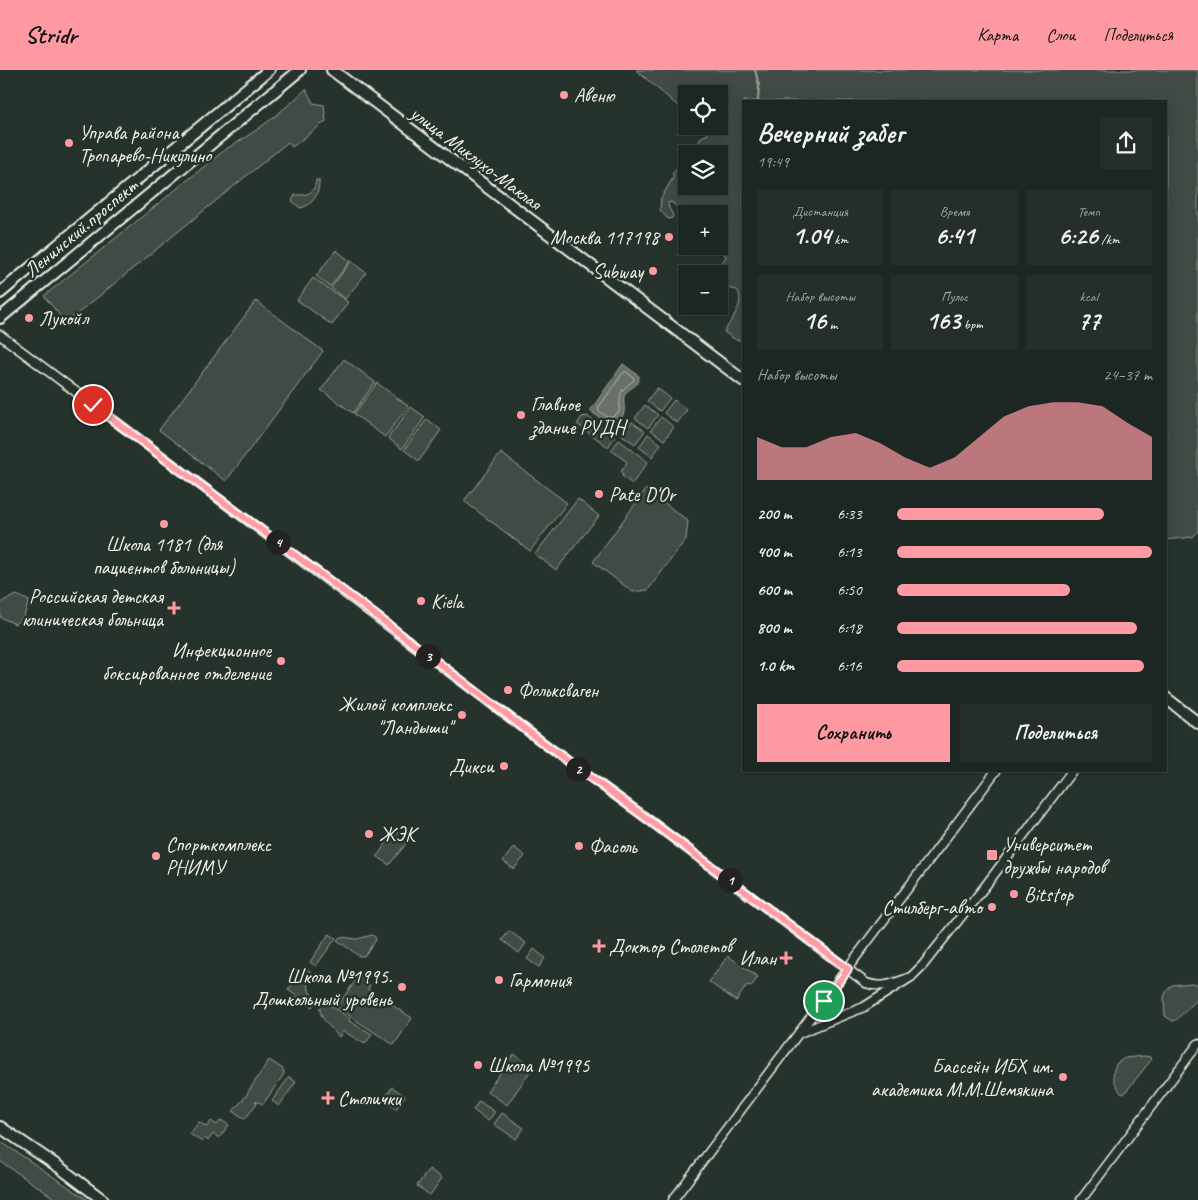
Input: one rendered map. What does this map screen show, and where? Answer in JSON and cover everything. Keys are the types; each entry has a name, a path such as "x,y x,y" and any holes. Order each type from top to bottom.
{"main road":[{"name":"Ленинский проспект","path":"0,293 269,70"},
{"name":"Ленинский проспект","path":"0,318 300,70"},
{"name":"улица Миклухо-Маклая","path":"332,70 742,379"},
{"path":"1167,699 1198,723"},
{"path":"0,1127 104,1200"}],"street":[{"path":"0,336 866,983 875,986 892,984 910,977"},
{"path":"673,1200 995,772"},
{"path":"800,1033 864,1007 910,977 923,964 986,885 1071,772"},
{"path":"1081,1200 1198,1044"}],"shaded area":[{"path":"636,70 1198,70 1198,531 1193,537 1167,540 1167,100 742,100 742,340 736,340 724,332 739,306 740,300 737,290 728,288 728,265 720,265 726,257 725,255 728,255 728,205 678,205 678,208 671,202 668,203 673,215 672,218 668,219 660,210 661,198 673,178 673,172 678,166 678,195 728,195 728,145 697,145 701,137 706,135 728,135 728,85 678,85 678,106"},
{"path":"306,89 313,103 324,105 326,121 292,147 288,142 66,323 44,296 226,149 268,122"},
{"path":"316,180 319,180 319,185 315,198 305,207 300,208 292,201 295,195 310,193 314,188"},
{"path":"336,250 350,261 330,287 316,276"},
{"path":"351,261 366,273 345,299 331,288"},
{"path":"313,278 348,302 332,325 297,300"},
{"path":"256,301 323,351 226,481 159,430"},
{"path":"344,359 375,382 353,413 321,390"},
{"path":"377,383 408,406 385,437 354,414"},
{"path":"657,388 670,398 660,411 647,401"},
{"path":"674,400 687,410 677,423 664,413"},
{"path":"645,405 658,415 648,428 635,418"},
{"path":"411,407 425,417 402,449 388,438"},
{"path":"587,416 615,437 608,447 577,424 582,417"},
{"path":"661,417 674,427 664,440 651,430"},
{"path":"427,419 441,430 419,461 404,450"},
{"path":"632,422 645,431 635,444 622,435"},
{"path":"648,434 661,444 652,457 639,447"},
{"path":"619,440 648,462 632,484 622,476 621,472 627,462 611,450"},
{"path":"501,453 567,503 530,551 464,501"},
{"path":"646,489 688,521 686,539 648,590 633,592 593,562"},
{"path":"578,499 599,516 556,570 535,554"},
{"path":"17,595 29,601 24,616 15,624 0,617 0,604"},
{"path":"396,831 409,840 389,865 377,856"},
{"path":"514,847 525,856 514,869 503,861"},
{"path":"509,931 526,943 519,953 502,940"},
{"path":"329,934 336,938 316,966 310,962"},
{"path":"372,935 376,940 364,956 359,956 337,940 340,937 357,939"},
{"path":"534,949 545,958 539,967 527,959"},
{"path":"728,956 758,977 751,987 747,985 736,1001 709,982"},
{"path":"304,967 312,973 307,982 310,993 318,998 312,1007 288,990"},
{"path":"359,976 370,985 368,989 412,1018 394,1045 337,1006"},
{"path":"1192,983 1198,985 1198,999 1176,1020 1173,1021 1165,1016 1164,998 1166,992 1172,985"},
{"path":"323,1000 350,1019 349,1021 372,1034 365,1044 343,1031 339,1037 321,1015 320,1005"},
{"path":"514,1054 533,1067 507,1105 487,1091"},
{"path":"1150,1057 1151,1060 1124,1094 1121,1093 1113,1075 1117,1063 1125,1058"},
{"path":"269,1060 283,1069 284,1074 263,1104 255,1101 257,1103 245,1119 233,1111 247,1095"},
{"path":"289,1077 296,1082 279,1106 272,1101"},
{"path":"392,1087 405,1096 396,1109 383,1101"},
{"path":"479,1101 495,1112 488,1121 473,1110"},
{"path":"502,1113 524,1128 516,1139 494,1124"},
{"path":"221,1120 229,1125 219,1138 213,1134 208,1141 205,1138 202,1142 190,1134 199,1122 207,1127 211,1121 217,1125"},
{"path":"0,1141 88,1200 57,1200 0,1161"},
{"path":"429,1169 442,1178 430,1195 417,1186"}],"water":[{"path":"623,364 639,376 639,380 624,396 622,418 614,423 590,411"}],"waterway":[{"path":"755,70 759,85 758,100"}],"place":[{"name":"Авеню","path":"564,95"},
{"name":"Управа района Тропарево-Никулино","path":"69,143"},
{"name":"Москва 117198","path":"669,237"},
{"name":"Subway","path":"653,271"},
{"name":"Лукойл","path":"29,318"},
{"name":"Главное здание РУДН","path":"521,415"},
{"name":"Pate D'Or","path":"599,494"},
{"name":"Школа 1181 (для пациентов больницы)","path":"164,524"},
{"name":"Kiela","path":"421,601"},
{"name":"Российская детская клиническая больница","path":"174,608"},
{"name":"Инфекционное боксированное отделение","path":"281,661"},
{"name":"Фольксваген","path":"508,690"},
{"name":"Жилой комплекс \"Ландыши\"","path":"462,715"},
{"name":"Дикси","path":"504,766"},
{"name":"ЖЭК","path":"369,834"},
{"name":"Фасоль","path":"579,846"},
{"name":"Университет дружбы народов","path":"992,855"},
{"name":"Спорткомплекс РНИМУ","path":"156,856"},
{"name":"Bitstop","path":"1014,894"},
{"name":"Стилберг-авто","path":"992,907"},
{"name":"Доктор Столетов","path":"599,946"},
{"name":"Илан","path":"786,958"},
{"name":"Гармония","path":"499,980"},
{"name":"Школа №1995. Дошкольный уровень","path":"402,987"},
{"name":"Школа №1995","path":"478,1065"},
{"name":"Бассейн ИБХ им. академика М.М.Шемякина","path":"1063,1077"},
{"name":"Столички","path":"328,1098"}],"route":[{"path":"93,405 848,969 824,1001"}]}
